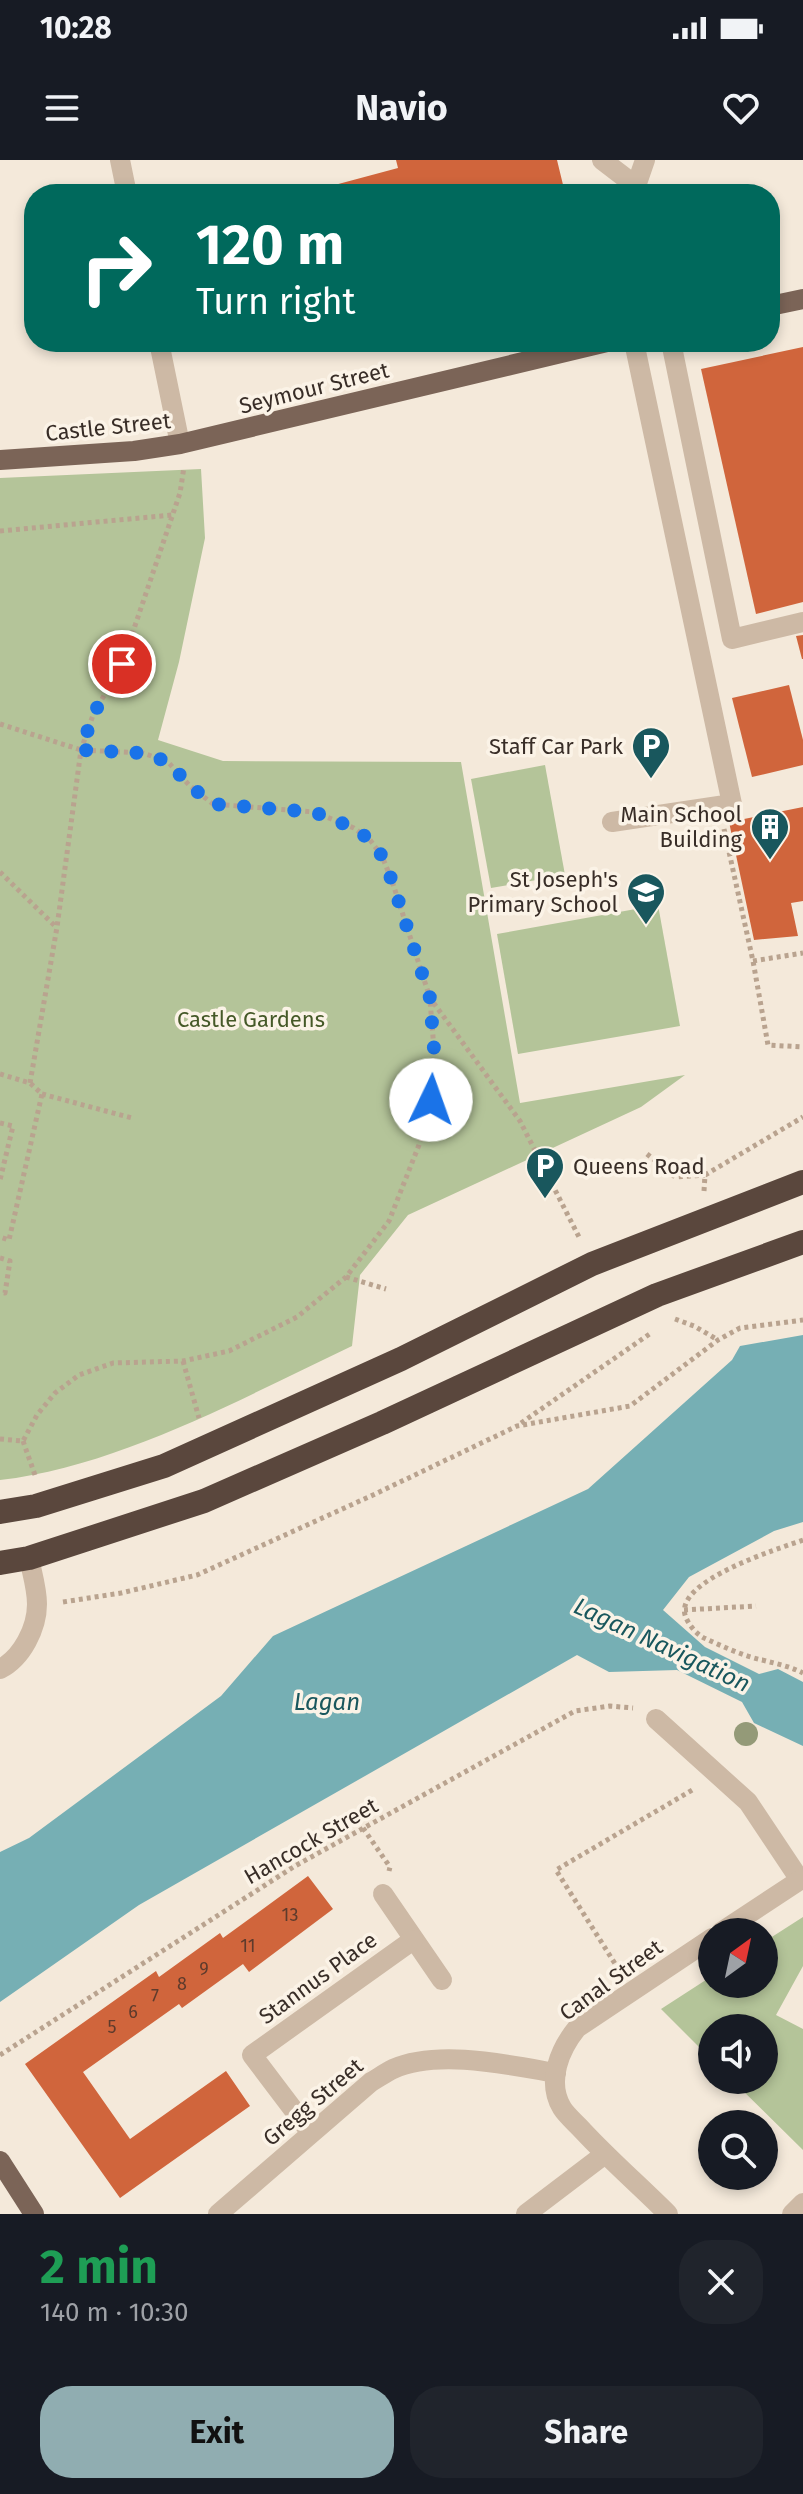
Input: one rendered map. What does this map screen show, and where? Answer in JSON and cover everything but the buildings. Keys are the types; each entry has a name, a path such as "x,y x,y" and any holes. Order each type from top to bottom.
{"highway":[{"path":"0,1512 36,1506 164,1466 401,1359 592,1264 803,1182"},
{"path":"0,1565 204,1501 382,1423 657,1295 803,1242"}],"main road":[{"path":"780,304 803,299"},
{"name":"Seymour Street","path":"219,435 565,352"},
{"name":"Castle Street","path":"0,460 134,451 219,435"},
{"path":"0,2161 34,2214"}],"street":[{"path":"120,160 125,184"},
{"path":"602,160 630,184"},
{"path":"639,184 645,160"},
{"path":"161,352 184,443"},
{"path":"612,822 732,804 636,352"},
{"path":"673,352 732,639 803,622"},
{"path":"0,1669 17,1658 33,1624 37,1604 29,1558"},
{"path":"656,1719 748,1802 802,1879 742,1918"},
{"name":"Stannus Place","path":"383,1894 442,1980"},
{"name":"Stannus Place","path":"311,2133 252,2055 413,1940"},
{"name":"Canal Street","path":"556,2073 564,2043 577,2028 698,1947"},
{"name":"Gregg Street","path":"218,2214 371,2082 394,2069 418,2062 458,2060 556,2073"},
{"path":"556,2073 556,2092 562,2108 668,2214"},
{"path":"526,2214 605,2154"},
{"path":"792,2214 803,2203"}],"path":[{"path":"30,1083 57,927 81,750 93,715 122,664 180,493 184,443"},
{"path":"0,531 172,515"},
{"path":"0,724 81,750 143,753 168,762 190,786 217,805 314,812 354,828 370,840 382,856 392,881 430,998 434,1049 431,1100 419,1145 389,1221 346,1277 297,1317 229,1351 183,1361 113,1363 79,1375 55,1393 37,1415 23,1441 37,1483"},
{"path":"0,872 57,927"},
{"path":"753,961 803,953"},
{"path":"430,998 520,1121 585,1249"},
{"path":"0,1074 30,1083 42,1094 132,1118"},
{"path":"0,1237 9,1240 42,1094"},
{"path":"647,1154 675,1177 705,1175 803,1117"},
{"path":"0,1123 13,1126 0,1180"},
{"path":"703,1220 705,1175"},
{"path":"0,1258 10,1261 5,1293 0,1292"},
{"path":"346,1277 386,1289"},
{"path":"670,1318 694,1326 718,1340"},
{"path":"517,1426 630,1406 718,1340 740,1328 803,1320"},
{"path":"62,1602 121,1593 197,1575 373,1495 517,1426 659,1326"},
{"path":"183,1361 202,1430"},
{"path":"0,1439 23,1441"},
{"path":"803,1540 725,1568 687,1599 684,1610 687,1622 700,1637 761,1660 783,1663 803,1673"},
{"path":"684,1610 756,1606"},
{"name":"Hancock Street","path":"0,2055 295,1866 575,1711 610,1706 634,1708 656,1719"},
{"path":"633,1991 556,1870 718,1775"},
{"path":"363,1828 390,1867 383,1894"}],"green space":[{"name":"Castle Gardens","path":"201,469 205,538 179,662 158,740 223,761 461,762 520,1103 685,1075 641,1107 408,1215 360,1275 352,1346 225,1407 136,1445 45,1472 0,1480 0,478"},
{"path":"545,765 565,875 491,888 471,779"},
{"path":"658,905 680,1026 518,1054 497,934"},
{"path":"803,1917 803,1966 777,2014 698,2014 698,2046 661,2009 698,1985 698,1998 778,1998 778,1933"},
{"path":"778,2016 803,2029 803,2150 778,2125 778,2110 762,2110 746,2094 778,2094"}],"water":[{"name":"Lagan","path":"803,1335 803,1522 774,1531 689,1577 663,1610 705,1647 759,1674 778,1669 803,1682 803,1746 754,1723 742,1702 677,1670 609,1672 577,1655 139,1905 0,2002 0,1852 29,1838 221,1696 273,1636 588,1489 732,1360 740,1346"}],"place":[{"name":"Staff Car Park","path":"651,780"},
{"name":"Main School Building","path":"770,861"},
{"name":"St Joseph's Primary School","path":"646,926"},
{"name":"Queens Road","path":"545,1200"}],"route":[{"path":"122,664 93,715 81,750 143,753 168,762 190,786 213,804 314,812 354,828 370,840 382,856 430,998 434,1049 431,1100"}],"water label":[{"name":"Lagan Navigation","path":"662,1645"}]}
